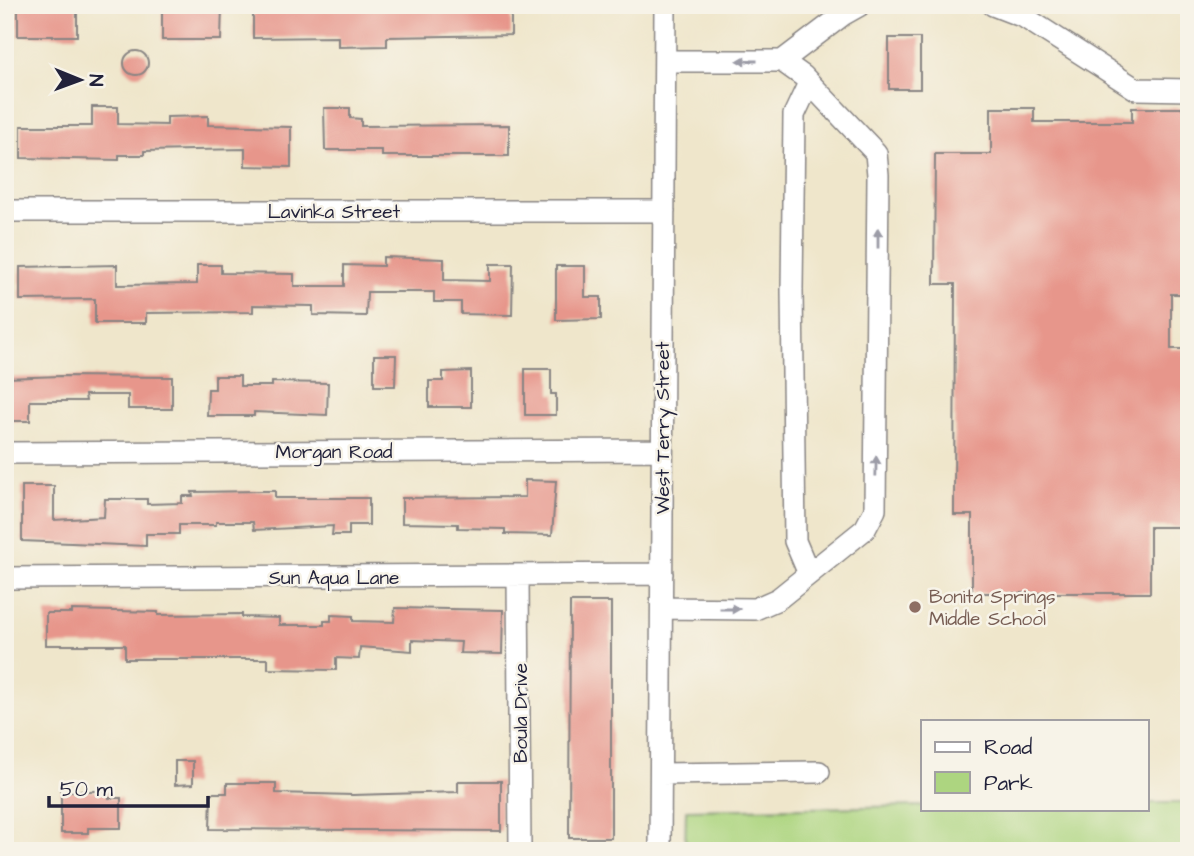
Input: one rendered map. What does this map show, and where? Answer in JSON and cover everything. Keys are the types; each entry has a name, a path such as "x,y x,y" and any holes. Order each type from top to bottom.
{"street":[{"name":"West Terry Street","path":"660,851 665,5"},
{"path":"665,61 782,61 844,13 860,5"},
{"path":"993,5 1024,17 1136,89 1189,90"},
{"path":"662,608 755,609 778,599 865,529 875,510 876,153 810,83 782,61"},
{"path":"809,574 795,541 792,290 794,115 810,83"},
{"name":"Lavinka Street","path":"5,211 664,211"},
{"name":"Morgan Road","path":"5,453 662,450"},
{"name":"Sun Aqua Lane","path":"5,578 662,574"},
{"name":"Boula Drive","path":"518,576 520,851"},
{"path":"660,774 819,772"}],"green space":[{"path":"1148,803 1189,803 1189,851 685,851 686,810 921,806 921,810 1148,810"}],"building":[{"path":"18,5 77,5 77,36 18,36"},
{"path":"162,5 222,5 221,40 162,40"},
{"path":"253,5 511,5 511,35 387,37 387,46 338,47 338,37 253,38"},
{"path":"889,38 920,38 920,89 889,89"},
{"path":"136,51 145,54 148,63 145,72 136,75 127,72 124,63 127,54"},
{"path":"92,107 118,107 118,124 167,125 167,117 208,116 208,125 291,127 291,167 245,166 245,149 144,151 144,155 119,155 119,160 21,158 21,126 92,126"},
{"path":"324,108 350,108 350,118 361,119 361,126 509,125 509,156 382,156 382,150 325,150"},
{"path":"991,108 1034,108 1034,122 1132,122 1132,108 1189,108 1189,294 1171,294 1171,349 1189,349 1189,527 1150,527 1150,593 972,593 972,515 954,515 955,284 934,284 935,154 991,154"},
{"path":"383,257 444,259 444,280 490,281 490,264 513,264 512,315 461,314 461,302 434,302 434,292 367,292 366,316 313,315 313,306 253,305 253,312 146,313 146,323 95,323 95,299 20,300 20,267 117,265 117,285 197,284 197,265 221,265 221,273 294,274 294,286 344,286 344,265 383,266"},
{"path":"556,266 585,266 585,297 601,297 601,319 556,320"},
{"path":"374,355 396,355 395,386 374,386"},
{"path":"525,369 551,369 551,394 556,394 556,415 525,415"},
{"path":"471,371 471,407 429,407 429,381 443,381 443,372"},
{"path":"215,376 240,376 240,386 272,386 272,382 328,383 327,415 254,412 254,416 207,416 208,389 215,389"},
{"path":"172,377 172,409 128,409 128,395 85,395 86,401 30,401 30,421 5,421 5,378"},
{"path":"525,480 556,481 552,535 505,534 505,529 458,528 458,524 402,523 402,498 525,497"},
{"path":"22,486 54,486 54,520 104,517 105,499 147,499 147,504 182,503 182,496 193,496 192,492 275,491 275,498 369,498 369,525 349,525 349,535 332,535 333,526 254,530 253,522 179,525 179,534 146,534 146,546 22,541"},
{"path":"570,602 611,602 611,838 569,838"},
{"path":"395,608 503,610 502,654 460,653 461,642 412,640 412,651 360,647 359,659 336,658 336,670 268,669 268,659 125,659 125,645 46,645 46,613 72,613 72,610 158,612 158,615 242,614 242,617 279,618 279,625 324,625 324,621 331,621 331,615 353,616 353,621 394,622"},
{"path":"175,761 193,761 193,784 175,785"},
{"path":"458,781 501,781 501,831 210,829 211,793 227,793 227,783 276,783 276,793 353,795 458,792"},
{"path":"61,791 108,791 109,798 121,798 121,828 88,828 88,833 61,833"}],"place":[{"name":"Bonita Springs Middle School","path":"915,607"}]}
